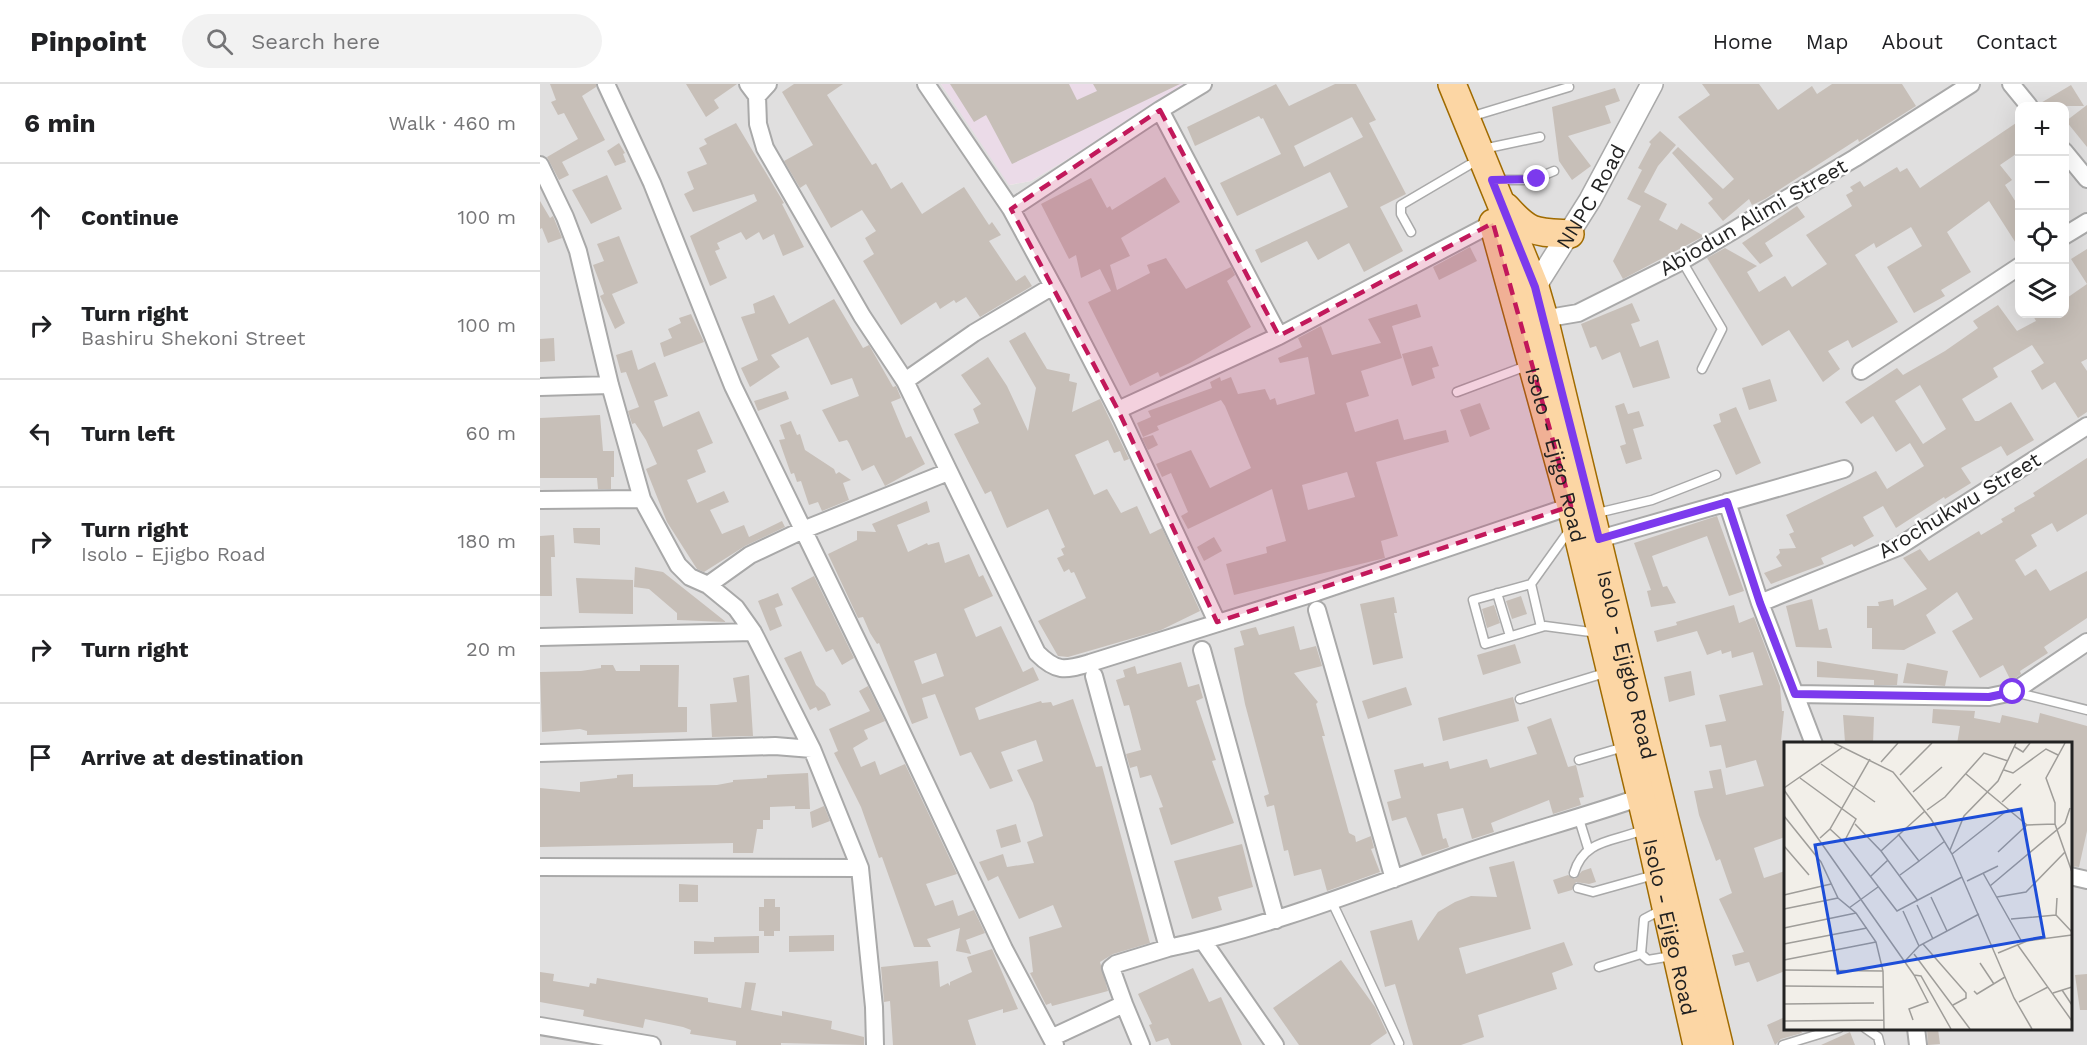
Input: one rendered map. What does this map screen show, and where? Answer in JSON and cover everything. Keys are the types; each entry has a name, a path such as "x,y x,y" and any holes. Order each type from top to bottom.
{"main road":[{"path":"1435,84 1496,202 1524,227 1539,232 1570,234"},
{"name":"Isolo - Ejigbo Road","path":"1452,84 1467,118 1475,158 1496,202 1525,291 1719,1045"},
{"name":"Isolo - Ejigo Road","path":"1533,321 1533,363 1584,521 1600,633 1641,797 1697,1045"}],"street":[{"path":"606,84 652,183 733,386 1004,949 1054,1041 1124,1004"},
{"path":"926,84 1011,209 1053,286 1118,410 1217,622"},
{"path":"1011,209 1203,84"},
{"name":"NNPC Road","path":"1525,291 1570,234 1652,84"},
{"name":"Abiodun Alimi Street","path":"1533,321 1578,313 1682,261 1855,158 1971,84"},
{"path":"2011,84 2026,102"},
{"path":"758,88 758,124 765,148 862,316 905,381 1037,653 1050,665 1066,670 1317,592 1584,521 1727,502 1844,469"},
{"path":"1160,110 1279,336"},
{"path":"2068,156 2087,179"},
{"path":"540,165 565,217 578,251 610,385 642,500 678,565 690,577 708,585 736,608 753,632 812,750 860,868 874,1007 875,1045"},
{"path":"1118,410 1279,336 1496,202"},
{"path":"2069,233 2087,222"},
{"path":"1861,371 2015,269"},
{"path":"905,381 974,333 1053,286"},
{"path":"540,387 610,385"},
{"name":"Arochukwu Street","path":"1760,603 1898,547 2087,426"},
{"path":"708,585 750,555 803,530 948,472"},
{"path":"540,500 642,500"},
{"path":"1727,502 1760,603 1813,742"},
{"path":"1317,610 1394,879"},
{"path":"540,637 753,632"},
{"path":"1795,694 1989,697 2013,692 2087,642"},
{"path":"1202,650 1276,920"},
{"path":"1094,676 1168,948"},
{"path":"540,753 775,746 812,750"},
{"path":"1142,1045 1124,1004 1112,968 1116,964 1276,920 1488,845 1579,819 1641,797"},
{"path":"540,867 860,868"},
{"path":"2072,876 2087,879"},
{"path":"1203,941 1275,1045"},
{"path":"540,1026 652,1045"},
{"path":"1916,1030 1918,1045"}],"lane":[{"path":"1467,118 1569,87"},
{"path":"1411,232 1401,214 1401,205 1475,158 1540,137"},
{"path":"1496,202 1532,180 1554,171"},
{"path":"1682,261 1722,329 1702,369"},
{"path":"1457,393 1533,363"},
{"path":"1600,633 1541,627 1485,644 1473,600 1531,584 1584,521 1652,500 1716,475"},
{"path":"1531,584 1541,627"},
{"path":"1497,593 1510,636"},
{"path":"1520,699 1610,671"},
{"path":"2013,692 2087,710"},
{"path":"1579,760 1627,746"},
{"path":"1579,819 1588,848"},
{"path":"1574,873 1578,860 1588,848 1648,827"},
{"path":"1578,888 1593,892 1657,874"},
{"path":"1332,902 1400,1043"},
{"path":"1641,954 1644,919 1665,908"},
{"path":"1641,954 1648,960 1676,956"},
{"path":"1599,967 1641,954"},
{"path":"1783,1045 1836,1030"},
{"path":"1867,1030 1878,1037 1880,1045"}],"highlighted area":[{"path":"1160,110 1279,336 1493,223 1571,506 1217,622 1118,410 1011,209"}],"shaded area":[{"path":"540,84 941,84 1010,185 1031,181 1193,84 2087,84 2087,1045 540,1045"},
{"path":"941,84 1193,84 1031,181 1009,185"}],"building":[{"path":"550,84 596,84 596,87 582,96 605,140 562,162 569,175 559,180 547,157 578,139 564,113 558,115 551,102 556,100"},
{"path":"686,84 737,84 714,100 719,108 706,117"},
{"path":"794,84 843,84 827,95 872,165 876,163 891,189 902,182 922,214 964,187 989,225 992,222 1001,235 989,241 1016,281 1025,275 1032,286 980,317 966,297 956,303 954,300 940,309 936,302 901,325 863,261 874,254 865,238 876,231 862,210 831,228 806,184 800,188 784,161 813,145 782,92"},
{"path":"950,84 1069,84 1077,100 1097,91 1093,84 1180,84 1012,164 986,115 974,122"},
{"path":"1276,84 1289,106 1335,84 1356,84 1376,120 1369,123 1406,194 1380,207 1403,251 1364,272 1349,243 1318,260 1307,241 1261,263 1255,250 1348,207 1330,172 1237,216 1220,183 1281,154 1263,118 1259,116 1195,146 1187,127","holes":["1352,117 1363,137 1304,167 1294,146"]},
{"path":"1702,84 1759,84 1778,110 1812,86 1817,94 1832,84 1902,84 1916,106 1859,142 1858,139 1765,199 1752,205 1749,199 1723,221 1708,203 1713,199 1672,153 1678,147 1723,189 1734,179 1678,117 1710,95"},
{"path":"2071,85 2084,106 2069,106 2069,102 2042,102"},
{"path":"1615,88 1620,101 1605,106 1611,123 1568,136 1591,166 1572,180 1559,161 1552,107"},
{"path":"2087,105 2087,147 2069,125 2069,119"},
{"path":"736,123 784,203 782,204 804,247 783,256 774,234 763,240 759,232 746,240 741,232 717,243 720,249 715,251 727,278 710,286 690,236 757,201 754,194 693,212 684,194 694,189 687,172 707,164 699,148 707,144 704,139"},
{"path":"2015,124 2015,155 2000,165 2012,180 2005,185 2015,201 2015,242 1989,201 1947,232 1971,272 1941,290 1945,296 1914,313 1887,267 1922,246 1911,227 1876,248 1874,243 1855,255 1898,322 1852,348 1848,340 1828,351 1840,369 1823,382 1789,330 1762,346 1707,258 1725,248 1757,266 1747,272 1759,292 1785,276 1792,287 1827,264 1806,235 1852,206 1846,195 1853,191 1850,187 1860,181 1864,187 1897,167 1900,172 1907,168 1920,188"},
{"path":"1660,131 1676,145 1658,166 1644,192 1667,204 1659,220 1677,230 1681,223 1704,236 1623,279 1613,261 1641,206 1627,199 1642,170 1638,168 1651,144 1649,142"},
{"path":"619,143 625,153 623,154 626,162 615,166 607,151"},
{"path":"607,175 622,209 591,224 572,190"},
{"path":"1165,177 1180,202 1121,238 1130,256 1110,265 1117,290 1150,273 1147,265 1166,258 1186,289 1231,267 1235,275 1227,281 1251,327 1190,363 1160,377 1158,372 1130,386 1088,302 1111,291 1100,269 1081,278 1076,255 1069,259 1041,204 1091,178 1107,208 1110,206 1112,210"},
{"path":"540,201 550,218 553,216 562,238 548,243 542,228 540,229"},
{"path":"1797,206 1805,217 1765,243 1773,256 1760,264 1742,243"},
{"path":"619,236 638,283 612,294 625,323 615,329 600,296 604,294 593,265 604,261 597,244"},
{"path":"1470,247 1477,261 1439,280 1433,267"},
{"path":"2087,249 2087,284 2071,259"},
{"path":"2087,284 2087,359 2081,362 2087,371 2087,412 2078,418 2055,382 2042,390 2031,371 2044,363 2032,345 1993,368 1998,377 1962,399 1975,421 1979,421 2011,402 2034,440 2007,456 2001,446 1961,468 1971,483 1945,499 1944,497 1896,528 1883,506 1863,517 1874,536 1854,547 1852,544 1821,558 1824,564 1771,584 1764,573 1782,566 1776,557 1780,553 1779,549 1796,548 1789,534 1794,532 1786,515 1876,471 1887,489 1924,466 1910,443 1896,452 1873,416 1861,424 1845,402 1897,368 1903,375 1945,351 1978,328 1973,321 1998,305 2017,331 2036,321 2034,318 2069,318 2069,297","holes":["1920,385 1946,429 1923,444 1895,401"]},
{"path":"774,295 789,324 834,299 863,348 869,345 893,387 896,386 901,398 891,402 906,438 911,436 925,464 885,486 874,465 862,471 849,443 847,440 839,442 822,410 859,396 852,378 831,385 808,337 771,355 780,367 750,387 741,368 758,360 741,317 755,313 753,304"},
{"path":"1632,303 1640,321 1631,324 1640,347 1658,340 1670,378 1633,388 1620,352 1602,360 1596,346 1590,348 1581,324"},
{"path":"1417,304 1421,317 1392,326 1402,358 1361,371 1369,396 1346,403 1355,432 1398,419 1404,440 1446,430 1449,442 1376,462 1398,536 1381,541 1385,558 1234,595 1226,564 1267,553 1266,547 1286,541 1272,489 1188,529 1181,516 1188,512 1171,473 1162,477 1156,464 1191,450 1210,488 1251,468 1225,406 1221,400 1157,426 1159,430 1143,437 1137,423 1151,417 1148,411 1212,388 1210,382 1220,377 1221,381 1231,377 1238,394 1265,389 1270,400 1275,398 1277,405 1315,394 1308,357 1280,363 1278,358 1302,347 1298,338 1321,326 1332,355 1381,343 1368,319","holes":["1347,472 1355,497 1308,510 1302,485"]},
{"path":"691,314 704,342 664,357 660,343 672,338 668,329 681,323 679,318"},
{"path":"1025,332 1047,369 1070,374 1069,381 1077,383 1072,412 1100,399 1129,459 1124,461 1120,451 1114,453 1108,440 1075,455 1094,495 1107,489 1121,513 1137,506 1150,534 1162,528 1200,611 1161,630 1068,657 1058,656 1038,621 1086,598 1074,572 1071,573 1069,569 1064,572 1057,558 1064,555 1061,549 1065,547 1048,509 1007,528 991,491 985,494 954,434 979,423 973,409 981,404 961,375 988,357 1007,386 1028,431 1036,388 1009,341"},
{"path":"554,338 555,361 540,362 540,339"},
{"path":"1432,346 1439,366 1432,368 1435,378 1412,386 1402,354"},
{"path":"632,350 638,370 655,362 668,396 654,401 663,427 699,411 713,443 697,450 706,472 687,480 697,503 724,491 729,502 710,510 722,534 744,525 749,537 782,521 785,527 745,546 704,572 697,569 667,522 646,469 657,464 646,440 635,423 632,424 628,411 639,407 626,372 621,373 616,355"},
{"path":"1770,379 1777,401 1749,410 1742,388"},
{"path":"786,391 789,399 758,411 754,401"},
{"path":"1480,403 1490,429 1470,437 1460,410"},
{"path":"1624,403 1628,414 1639,411 1644,426 1633,429 1642,459 1626,464 1620,446 1626,444 1615,406"},
{"path":"1736,407 1761,463 1736,475 1713,425 1721,422 1719,414"},
{"path":"600,415 603,451 614,451 614,477 611,477 611,489 598,489 597,478 540,478 540,418"},
{"path":"791,421 797,435 800,434 805,450 834,469 836,474 839,472 851,480 843,483 849,500 822,511 818,502 809,505 801,481 797,482 794,473 791,474 779,440 785,439 780,425"},
{"path":"1153,435 1158,445 1148,450 1142,438"},
{"path":"2087,458 2087,514 2057,532 2052,523 2031,535 2037,546 2015,560 2025,576 2036,569 2050,591 2087,571 2087,618 2044,647 2048,653 2020,671 2021,674 2011,681 2003,665 1980,678 1952,631 1973,619 1957,592 1926,615 1936,633 1904,650 1872,649 1872,628 1867,628 1867,606 1879,606 1878,602 1893,599 1894,606 1927,589 1903,558 1920,549 1929,561 1979,531 1981,535 2003,522 2001,519 2015,511 2014,508 2035,496 2033,493"},
{"path":"927,501 930,512 897,525 908,552 927,543 928,545 939,542 945,563 969,554 979,577 983,575 993,596 964,609 976,637 1001,626 1023,672 1033,667 1039,680 975,708 979,720 1041,701 1042,703 1051,702 1053,706 1073,699 1096,767 1102,766 1150,943 1113,954 1100,962 1108,991 1052,1006 1051,1003 1046,1005 1030,973 1033,972 1029,937 1062,927 1053,905 1019,919 998,876 988,881 979,862 1003,854 1007,867 1034,863 1027,842 1043,836 1033,803 1017,770 1043,761 1036,740 1001,752 1013,781 990,789 971,752 960,756 935,694 922,698 928,718 912,724 879,643 877,644 870,633 863,617 858,618 828,554 857,540 857,531 876,532 872,524","holes":["936,653 944,676 922,684 914,661"]},
{"path":"1717,516 1744,591 1729,596 1707,536 1652,556 1663,587 1667,586 1676,603 1651,607 1647,591 1651,590 1634,543"},
{"path":"573,528 600,528 600,545 574,543"},
{"path":"554,535 555,557 551,557 552,596 540,596 540,536"},
{"path":"1214,537 1222,551 1204,561 1197,547"},
{"path":"635,567 663,572 726,622 677,620 677,613 649,589 634,587"},
{"path":"814,576 854,658 842,665 833,649 826,652 791,588"},
{"path":"576,578 633,580 633,614 579,613"},
{"path":"778,593 783,605 775,608 782,626 770,631 758,601"},
{"path":"1521,596 1527,614 1512,619 1506,601"},
{"path":"1394,597 1397,613 1394,613 1403,658 1373,665 1360,604"},
{"path":"1812,599 1819,630 1827,628 1832,648 1796,647 1786,606"},
{"path":"1494,605 1500,623 1487,628 1482,609"},
{"path":"1734,605 1739,623 1754,617 1780,686 1782,711 1784,711 1781,741 1785,741 1784,837 1754,848 1764,878 1784,871 1784,971 1757,982 1749,962 1735,966 1732,955 1744,952 1719,899 1732,893 1720,859 1716,861 1699,815 1694,791 1713,788 1709,771 1721,769 1726,795 1764,786 1756,760 1726,768 1721,745 1710,747 1705,725 1726,721 1719,695 1763,685 1753,652 1732,658 1731,651 1722,654 1721,650 1707,655 1697,631 1657,642 1654,631 1677,625 1676,622"},
{"path":"1294,626 1300,650 1316,646 1322,666 1294,673 1318,702 1316,704 1325,736 1322,736 1349,833 1355,836 1356,842 1371,836 1374,848 1371,849 1380,872 1327,891 1321,869 1294,876 1288,850 1284,851 1274,805 1267,807 1264,796 1269,794 1245,704 1234,648 1244,645 1240,631 1256,627 1259,635"},
{"path":"1515,644 1521,663 1483,675 1477,655"},
{"path":"801,651 816,685 825,693 831,705 818,711 816,707 810,710 784,658"},
{"path":"1817,661 1898,674 1897,685 1874,685 1874,680 1817,677"},
{"path":"1181,662 1188,687 1199,684 1203,698 1196,701 1216,760 1212,761 1234,823 1171,845 1159,808 1163,807 1151,775 1140,778 1137,766 1130,768 1126,754 1141,750 1129,705 1124,706 1116,680 1125,677 1123,670 1135,666 1137,674"},
{"path":"1907,663 1948,671 1945,686 1903,683"},
{"path":"601,665 613,665 616,671 640,671 640,665 679,665 678,707 687,707 687,732 587,735 587,731 580,729 542,732 540,672 581,671 601,668"},
{"path":"1691,671 1695,695 1669,702 1664,677"},
{"path":"749,675 753,736 712,737 710,704 737,702 733,678"},
{"path":"868,686 885,721 864,730 868,739 853,748 861,767 875,761 880,775 905,764 957,874 926,884 935,906 953,900 958,916 974,910 985,933 966,940 971,954 956,951 960,928 927,939 931,947 914,947 882,857 879,858 861,807 834,753 838,751 829,729 870,711 859,691"},
{"path":"1406,687 1412,705 1368,719 1362,701"},
{"path":"1513,697 1519,721 1443,741 1438,718"},
{"path":"1933,709 1975,711 1974,718 2000,723 2002,715 2038,723 2040,713 2087,726 2087,831 2079,867 2072,866 2072,742 1957,742 1960,726 1932,723"},
{"path":"1843,715 1874,717 1873,742 1845,742"},
{"path":"1551,718 1568,767 1576,765 1584,797 1579,798 1581,805 1553,814 1549,800 1491,823 1494,832 1472,839 1463,808 1437,814 1443,839 1446,838 1449,847 1422,856 1406,817 1392,821 1387,802 1401,798 1394,770 1423,763 1424,767 1448,761 1450,769 1487,759 1490,768 1537,754 1527,727"},
{"path":"808,773 810,809 795,809 795,806 770,807 770,820 763,820 763,829 757,829 753,853 733,853 733,843 540,847 540,788 580,792 580,782 633,774 633,787 717,785 733,782 733,780 767,778 767,775"},
{"path":"824,806 830,821 812,828 810,812"},
{"path":"1016,824 1021,842 1001,848 996,830"},
{"path":"1242,844 1253,887 1218,897 1222,910 1192,919 1174,861"},
{"path":"1514,861 1531,929 1459,948 1466,974 1564,942 1573,965 1552,973 1557,989 1478,1015 1484,1037 1461,1045 1413,1045 1395,984 1385,987 1370,931 1412,920 1418,941 1438,912 1455,902 1471,896 1497,897 1489,867"},
{"path":"1591,868 1596,882 1589,884 1576,882 1572,890 1558,894 1553,880 1568,875 1575,879 1582,871"},
{"path":"679,884 698,885 698,902 679,902"},
{"path":"764,899 775,899 775,907 780,907 780,931 774,931 774,936 764,936 764,931 759,931 759,907 764,907"},
{"path":"834,935 834,951 789,952 789,936"},
{"path":"759,936 759,953 694,954 694,941 714,942 714,937"},
{"path":"992,949 1018,1009 1003,1013 1003,1009 968,1020 976,1045 893,1045 890,1001 884,1002 881,967 938,961 940,987 948,983 950,986 950,982 972,972 967,957"},
{"path":"1341,960 1375,1007 1387,1033 1370,1045 1299,1045 1273,1008"},
{"path":"1193,968 1209,1002 1221,997 1242,1045 1171,1045 1168,1038 1156,1042 1149,1025 1152,1024 1138,994"},
{"path":"540,972 554,974 553,981 589,987 590,983 596,984 597,978 708,998 708,1002 741,1008 745,982 756,983 751,1010 782,1016 782,1011 832,1021 831,1029 864,1037 864,1045 781,1043 781,1045 736,1045 736,1041 690,1034 691,1030 683,1027 645,1019 643,1028 583,1016 584,1010 540,1002"},
{"path":"2087,974 2087,1010 2080,1010 2075,975"},
{"path":"1784,1017 1784,1030 1800,1030 1802,1033 1781,1039 1775,1045 1767,1025"},
{"path":"1927,1030 1938,1030 1940,1044 1928,1045"},
{"path":"1850,1032 1855,1045 1821,1045"}],"route":[{"path":"1537,179 1492,180 1535,287 1599,539 1727,502 1760,603 1795,694 1989,697 2013,692"}]}
